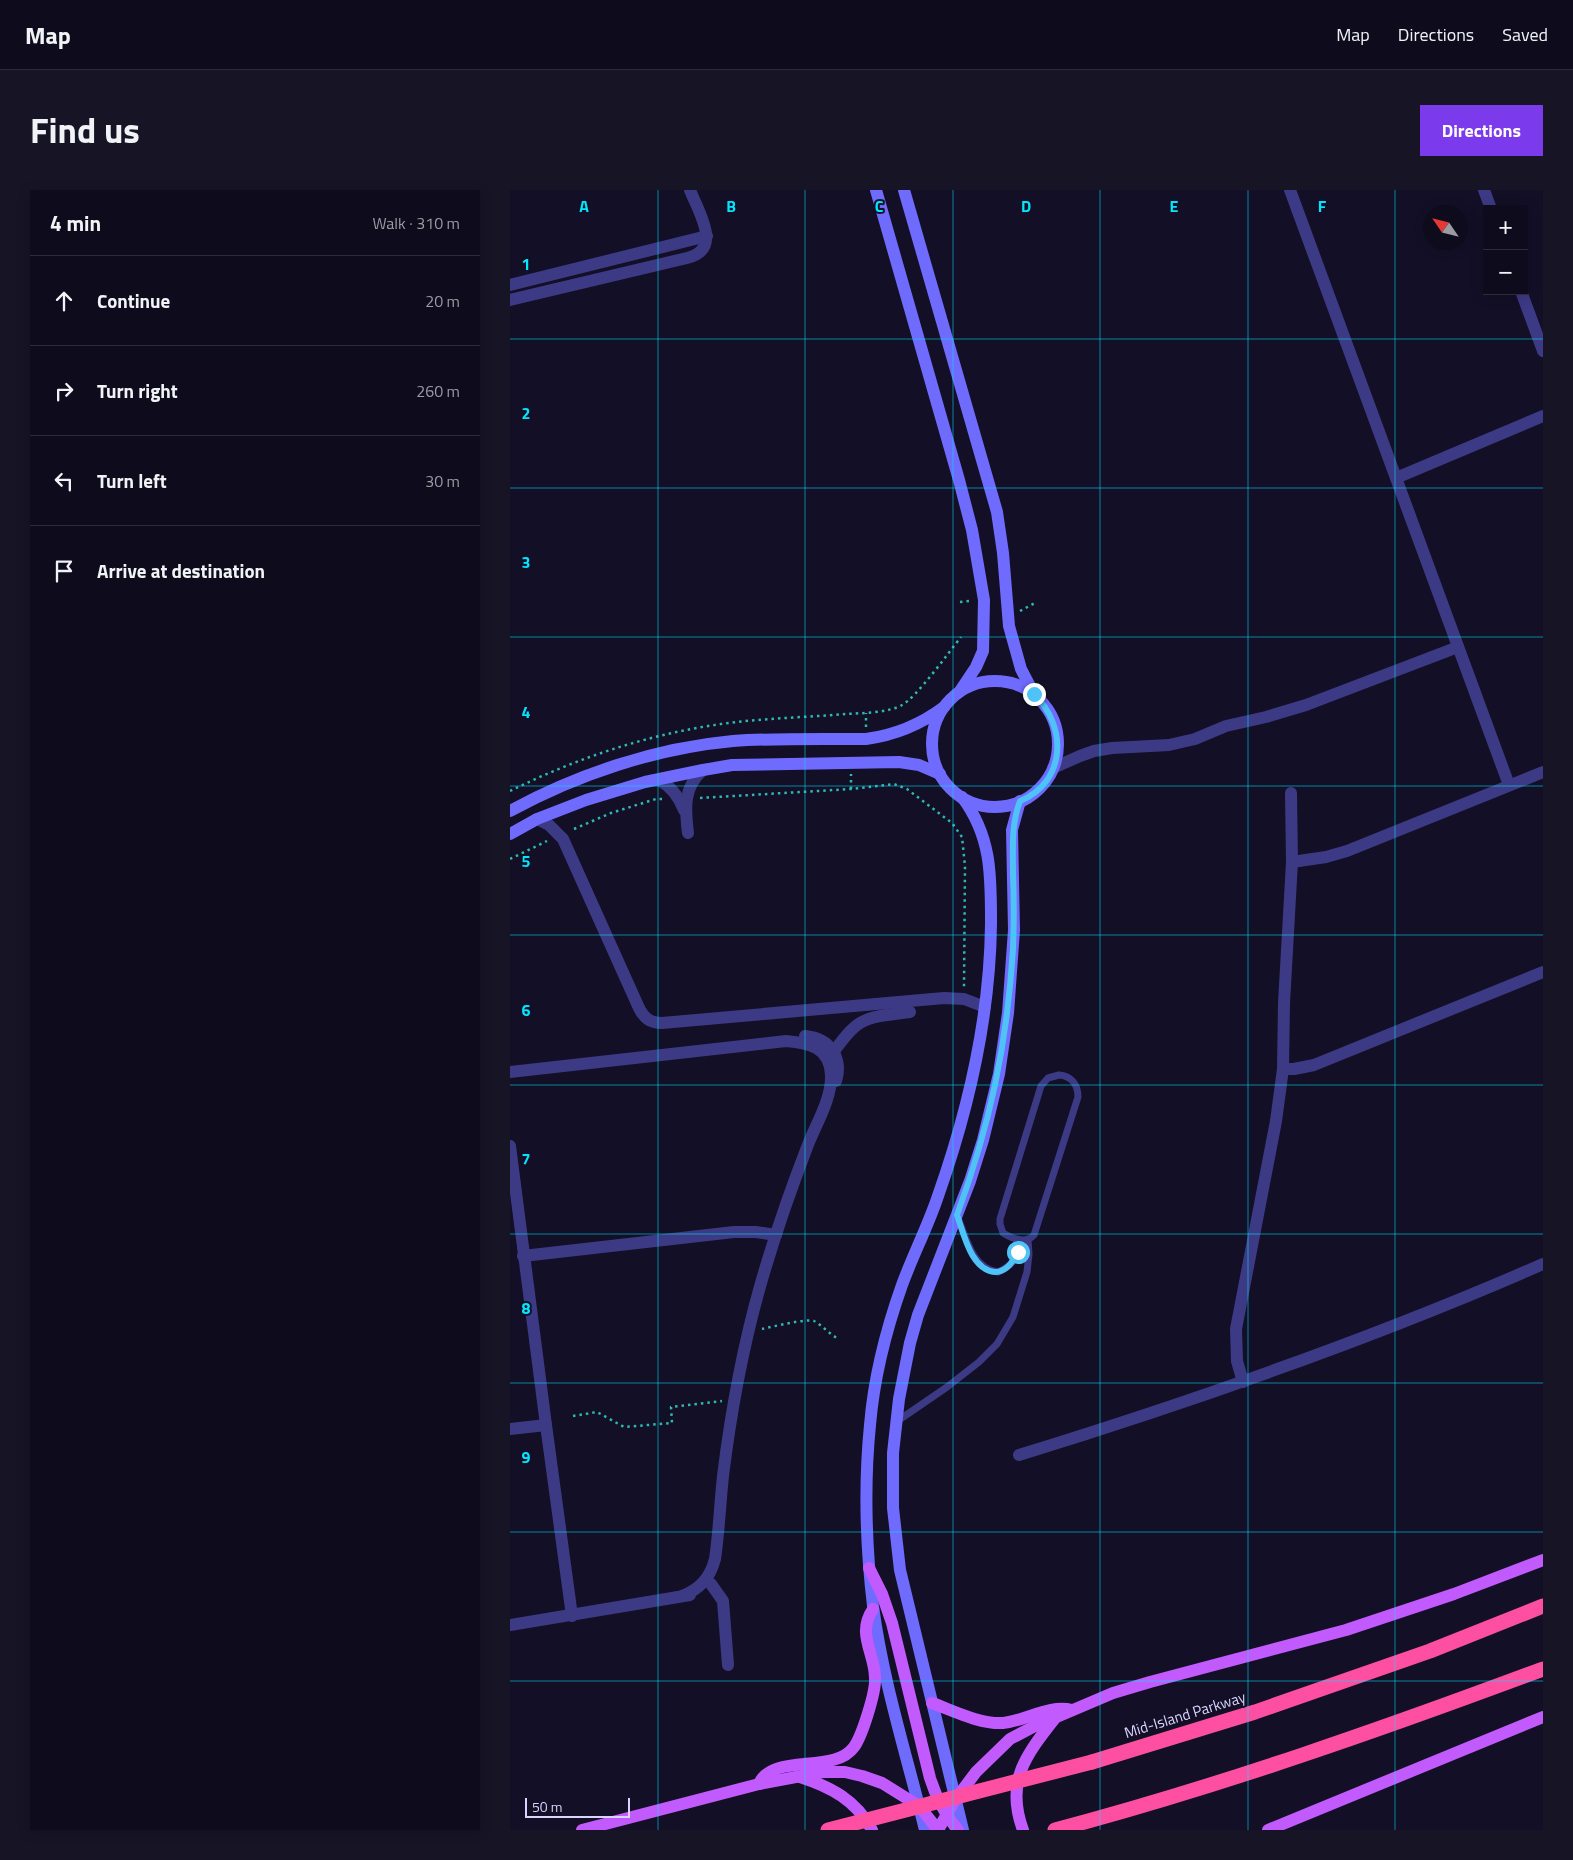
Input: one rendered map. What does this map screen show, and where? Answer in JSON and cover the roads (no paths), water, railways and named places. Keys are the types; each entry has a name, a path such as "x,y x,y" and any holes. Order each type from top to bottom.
{"highway":[{"name":"Mid-Island Parkway","path":"828,1830 1092,1762 1255,1712 1430,1650 1543,1606"},
{"path":"1054,1830 1252,1772 1372,1732 1543,1669"}],"main road":[{"path":"582,1830 759,1784 823,1772 845,1772 882,1782 919,1806 938,1830 953,1818 976,1772 1010,1739 1055,1718 1114,1694 1150,1682 1300,1643 1400,1613 1543,1560"},
{"path":"869,1568 888,1608 935,1793 953,1818"},
{"path":"759,1784 764,1776 774,1770 836,1759 848,1753 856,1745 875,1686 875,1672 865,1629 866,1622 873,1609"},
{"path":"932,1703 972,1717 994,1722 1012,1722 1054,1709 1074,1711"},
{"path":"1268,1830 1543,1717"},
{"path":"1023,1830 1016,1806 1016,1787 1020,1769 1033,1747 1055,1718"},
{"path":"796,1776 819,1783 843,1796 861,1812 872,1830"}],"street":[{"path":"510,300 693,257 704,249 707,236 690,190"},
{"path":"510,810 602,770 645,757 689,747 734,741 883,736 915,726 944,707 960,691 976,667 983,651 984,600 972,530 876,190"},
{"path":"904,190 997,512 1003,553 1009,626 1021,669 1034,694 1050,714 1056,727 1057,755 1046,781 1037,791 1020,801 1000,807 974,803 962,797 951,789 940,774 934,759 933,737 935,726 944,707"},
{"path":"1290,190 1509,785"},
{"path":"1484,190 1490,205"},
{"path":"510,285 707,236"},
{"path":"1522,295 1543,351"},
{"path":"1396,478 1543,416"},
{"path":"1053,768 1094,751 1112,748 1169,745 1195,739 1226,726 1306,705 1458,647"},
{"path":"960,691 981,682 992,681 1014,684 1034,694"},
{"path":"510,834 537,820 594,797 645,782 732,765 899,762 919,765 940,774"},
{"path":"688,833 685,813 687,791 696,776 703,770"},
{"path":"1292,862 1326,857 1347,851 1543,772"},
{"path":"659,780 666,783 676,793 685,813"},
{"path":"1244,1382 1237,1361 1236,1329 1276,1121 1283,1069 1284,1003 1292,862 1292,793"},
{"path":"925,1830 888,1682 873,1609 869,1568 867,1460 878,1369 884,1341 900,1289 935,1206 952,1155 974,1070 986,1005 991,945 987,851 978,823 962,797"},
{"path":"963,1830 953,1818 932,1703 906,1601 896,1539 893,1480 896,1422 904,1371 918,1315 970,1181 993,1100 1003,1048 1008,1004 1014,930 1012,842 1014,820 1020,801"},
{"path":"537,820 550,825 563,839 639,1008 650,1021 662,1023 928,999 964,999 986,1005 1008,1004"},
{"path":"1283,1069 1314,1065 1543,972"},
{"path":"831,1056 858,1023 875,1016 910,1012"},
{"path":"510,1072 786,1040 800,1036 815,1038 828,1044 831,1056 830,1085 825,1103 790,1191 748,1333 728,1442 713,1568 704,1582 682,1596"},
{"path":"510,1146 572,1616"},
{"path":"523,1256 734,1232 756,1232 776,1235"},
{"path":"1019,1456 1244,1382 1370,1335 1543,1264"},
{"path":"510,1430 546,1425"},
{"path":"510,1625 572,1616 698,1593 711,1584 715,1578 719,1565 716,1551"},
{"path":"711,1584 720,1594 724,1608 728,1665"}],"lane":[{"path":"957,1215 972,1252 980,1265 986,1269 998,1272 1008,1267 1024,1240 1034,1235 1078,1097 1077,1086 1074,1081 1064,1075 1053,1076 1041,1086 1000,1218 1003,1233 1024,1240"},
{"path":"896,1422 947,1387 979,1362 997,1344 1013,1316 1027,1272 1029,1254 1024,1240"}]}
